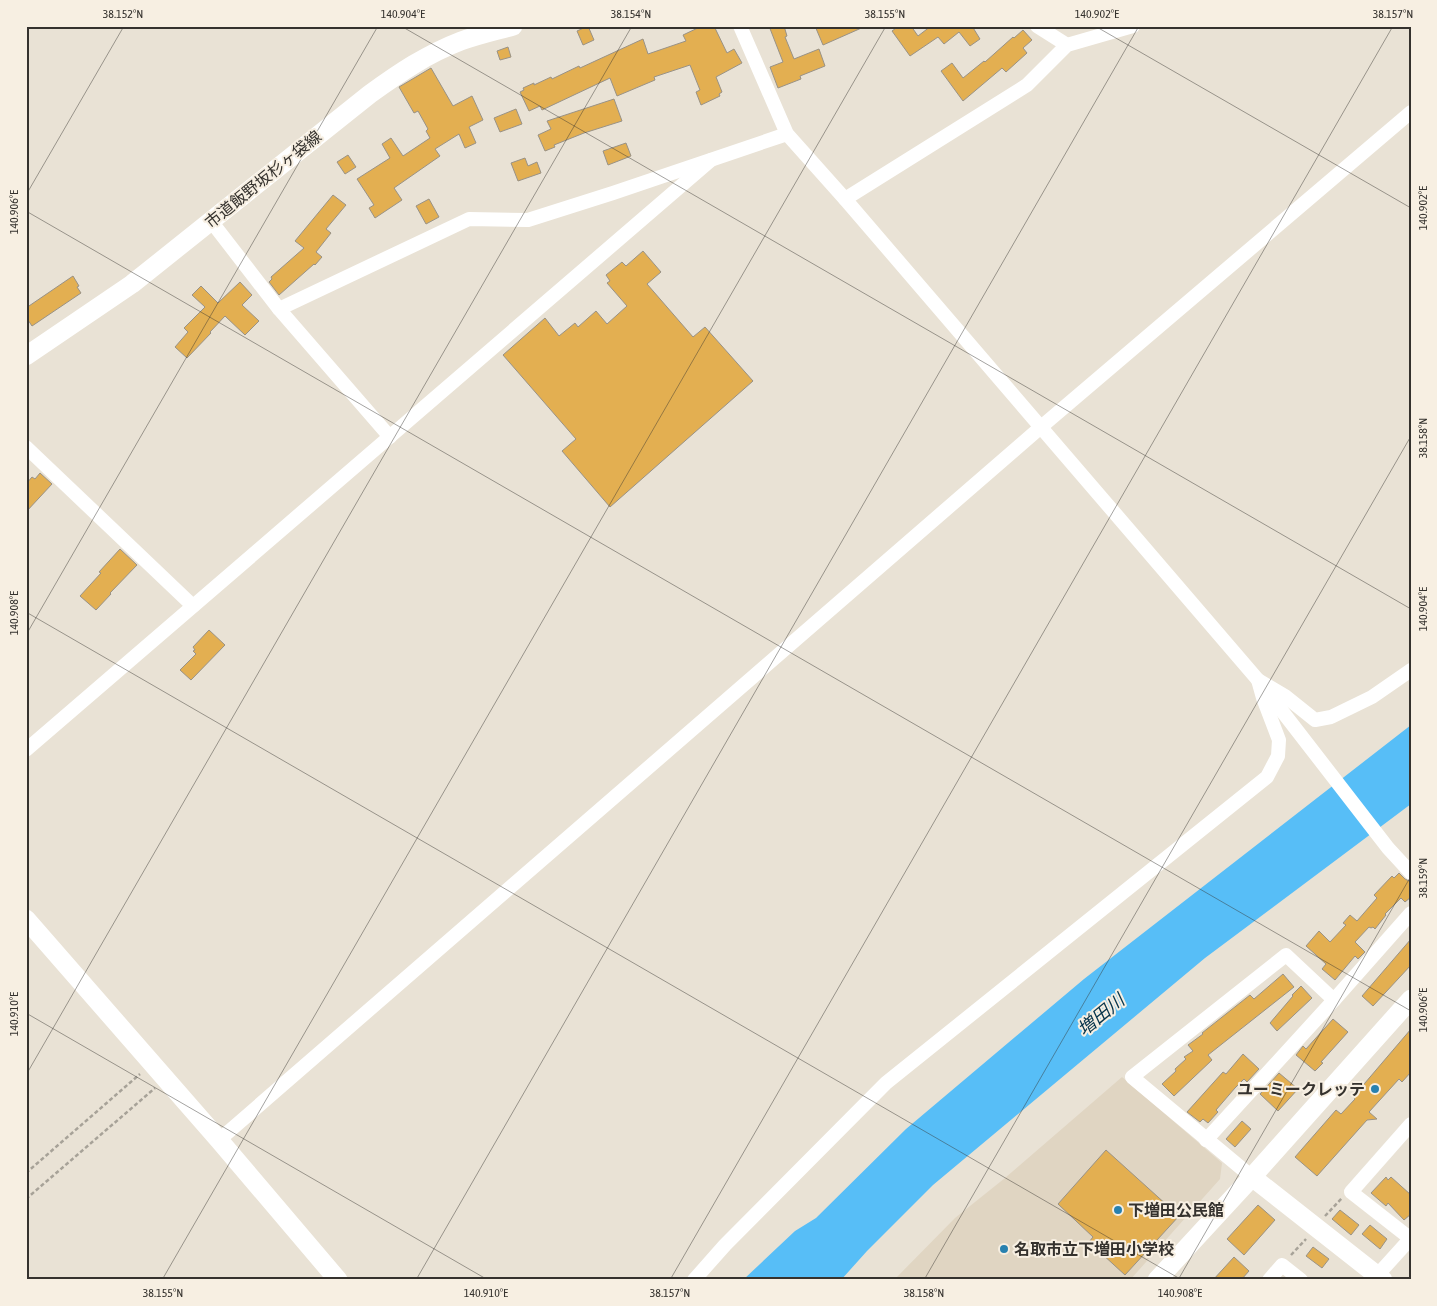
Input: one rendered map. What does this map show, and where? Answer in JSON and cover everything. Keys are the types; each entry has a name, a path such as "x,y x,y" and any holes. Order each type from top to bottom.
{"street":[{"name":"市道飯野坂杉ヶ袋線","path":"26,356 132,284 400,72 426,56 461,41 513,26"},
{"path":"740,26 787,134 1258,680 1388,848 1411,873"},
{"path":"1037,26 1067,45"},
{"path":"845,199 1027,85 1067,45 1133,26"},
{"path":"219,1140 1041,428 1411,112"},
{"path":"279,309 469,219 528,220 787,134"},
{"path":"26,750 711,160"},
{"path":"211,221 279,309 390,437"},
{"path":"26,447 193,606"},
{"path":"1258,680 1285,696 1315,720 1331,717 1372,697 1411,670"},
{"path":"694,1280 725,1245 886,1083 1267,777 1278,756 1279,740 1258,680"},
{"path":"1206,1140 1411,913"},
{"path":"26,919 219,1140 338,1280"},
{"path":"1334,1000 1286,956 1132,1077 1206,1140 1377,1278 1411,1239 1351,1192 1411,1124"},
{"path":"1157,1280 1411,999"},
{"path":"1269,1280 1282,1265 1301,1280"}],"path":[{"path":"26,1173 152,1064"},
{"path":"26,1199 166,1079"},
{"path":"1323,1218 1345,1194 1351,1192"},
{"path":"1282,1265 1308,1236"}],"shaded area":[{"path":"1122,1077 1222,1163 1220,1179 1130,1280 894,1280 955,1218 1005,1178"}],"water":[{"name":"増田川","path":"1411,725 1411,804 1205,958 933,1185 841,1280 743,1280 795,1231 816,1218 906,1129 1084,979"}],"building":[{"path":"588,26 594,40 583,45 577,31"},
{"path":"702,26 714,26 727,53 734,49 742,63 716,77 722,92 719,94 720,96 701,105 696,92 700,90 690,65 654,77 655,80 617,96 610,78 542,110 540,106 529,111 520,92 524,90 523,88 534,83 534,85 551,77 552,79 579,66 580,68 643,39 648,54 686,41 683,35"},
{"path":"769,26 784,26 787,36 785,37 794,59 819,49 825,66 800,76 801,79 778,88 770,67 783,62"},
{"path":"815,26 866,26 823,45"},
{"path":"899,26 911,26 918,36 931,26 972,26 980,39 970,46 959,32 944,44 938,37 910,56 892,31"},
{"path":"1023,30 1032,40 1023,48 1027,53 1006,72 1002,68 963,101 941,71 952,63 963,78"},
{"path":"508,47 511,57 500,60 497,51"},
{"path":"431,68 453,106 472,96 483,120 469,127 476,143 465,148 459,134 435,149 440,156 394,188 402,200 375,218 369,208 374,205 357,179 390,158 382,144 391,138 403,156 430,138 426,131 428,129 418,111 414,113 399,87"},
{"path":"614,99 622,121 584,133 554,145 555,147 545,151 538,135 551,129 547,121"},
{"path":"516,109 522,124 500,132 494,118"},
{"path":"626,143 631,156 608,165 603,151"},
{"path":"348,155 356,167 345,174 337,162"},
{"path":"525,158 528,166 537,162 541,173 518,181 511,163"},
{"path":"333,195 346,205 326,229 331,233 316,252 322,257 279,295 269,282 272,279 271,277 304,248 295,241"},
{"path":"429,199 439,217 426,224 416,206"},
{"path":"643,251 661,272 647,284 693,337 705,327 753,381 610,507 562,451 576,439 503,355 545,318 559,336 575,323 578,327 596,311 607,324 627,306 607,283 610,281 606,275 622,262 626,266"},
{"path":"73,276 81,293 32,326 26,317 26,308"},
{"path":"240,282 252,295 242,305 259,321 245,335 225,316 187,358 175,347 188,332 184,328 205,307 192,295 201,286 218,303"},
{"path":"40,473 52,484 26,512 26,484 32,477 35,479"},
{"path":"120,549 137,565 96,610 80,596"},
{"path":"209,630 225,645 191,680 180,670 196,654 193,651 195,650 193,647"},
{"path":"1399,873 1411,882 1411,897 1405,902 1401,898 1385,914 1375,929 1369,927 1355,942 1365,952 1358,959 1355,956 1335,980 1322,969 1326,964 1306,946 1319,931 1330,942 1346,925 1343,923 1350,915 1357,921 1377,898 1374,895 1392,876 1394,878"},
{"path":"1411,939 1411,965 1373,1006 1362,996"},
{"path":"1283,974 1294,987 1208,1055 1212,1060 1174,1096 1162,1084 1186,1059 1184,1057 1193,1051 1188,1045 1250,995 1254,999"},
{"path":"1301,986 1312,998 1277,1031 1270,1023"},
{"path":"1333,1019 1348,1032 1315,1071 1296,1055 1303,1046 1306,1049"},
{"path":"1411,1029 1411,1072 1402,1082 1399,1079 1369,1112 1377,1119 1367,1120 1317,1176 1295,1157 1336,1110 1341,1114 1355,1099 1353,1097"},
{"path":"1243,1054 1259,1069 1247,1082 1244,1079 1235,1088 1216,1110 1218,1112 1208,1123 1203,1119 1200,1122 1187,1112 1223,1072 1226,1074"},
{"path":"1279,1073 1298,1089 1278,1111 1260,1094"},
{"path":"1242,1121 1251,1129 1235,1147 1226,1139"},
{"name":"下増田公民館","path":"1106,1150 1179,1216 1125,1275 1089,1242 1093,1237 1058,1204"},
{"path":"1386,1177 1388,1180 1391,1177 1411,1195 1411,1214 1404,1220 1388,1203 1386,1206 1371,1193"},
{"path":"1258,1205 1275,1220 1244,1255 1227,1239"},
{"path":"1340,1210 1359,1225 1351,1235 1332,1219"},
{"path":"1370,1225 1387,1239 1380,1249 1362,1234"},
{"path":"1313,1247 1329,1259 1322,1268 1306,1256"},
{"path":"1234,1257 1249,1271 1241,1280 1213,1280"}],"place":[{"name":"ユーミークレッテ","path":"1375,1089"},
{"name":"下増田公民館","path":"1118,1210"},
{"name":"名取市立下増田小学校","path":"1004,1249"}]}
